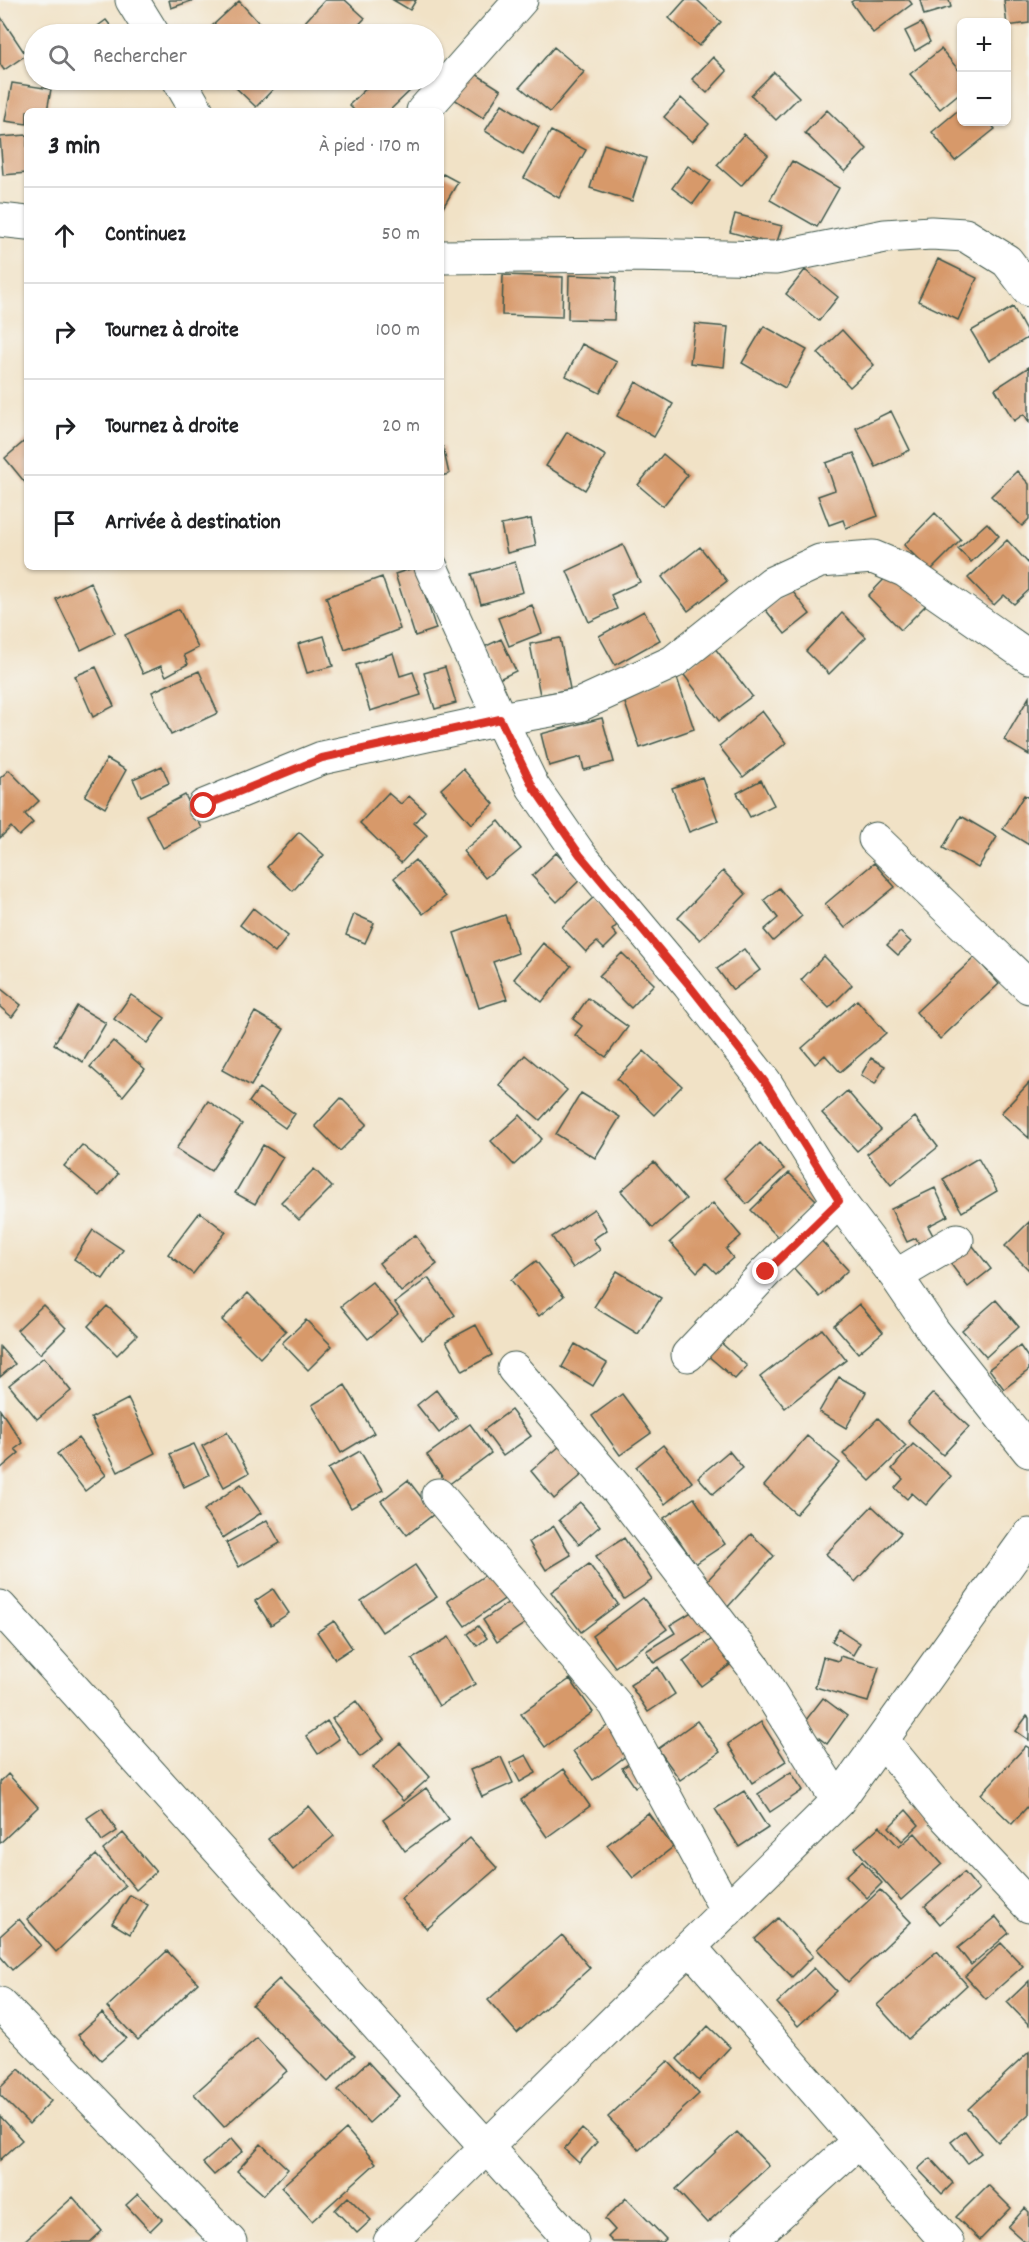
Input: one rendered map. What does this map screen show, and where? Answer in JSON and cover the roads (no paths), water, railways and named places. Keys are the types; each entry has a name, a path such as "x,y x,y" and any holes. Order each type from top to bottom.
{"street":[{"path":"132,0 147,24"},
{"path":"444,87 521,0"},
{"path":"185,90 195,108"},
{"path":"426,108 442,90"},
{"path":"0,220 24,223"},
{"path":"444,258 631,255 775,258 885,236 931,233 965,234 1007,261 1029,290"},
{"path":"204,806 322,758 500,719 579,705 673,662 772,583 820,561 873,557 904,570 1029,657"},
{"path":"432,570 533,787 580,855 689,985 765,1082 839,1201 896,1276 934,1332 1029,1451"},
{"path":"875,839 1029,987"},
{"path":"688,1355 766,1272 839,1201"},
{"path":"896,1276 957,1240"},
{"path":"514,1369 618,1490 755,1669 838,1800"},
{"path":"438,1495 615,1704 727,1911"},
{"path":"390,2242 838,1800 1029,1535"},
{"path":"0,1607 572,2242"},
{"path":"882,1740 942,1813 1029,1906"},
{"path":"690,1947 947,2242"},
{"path":"0,2004 230,2242"},
{"path":"748,2242 859,2141"}]}
